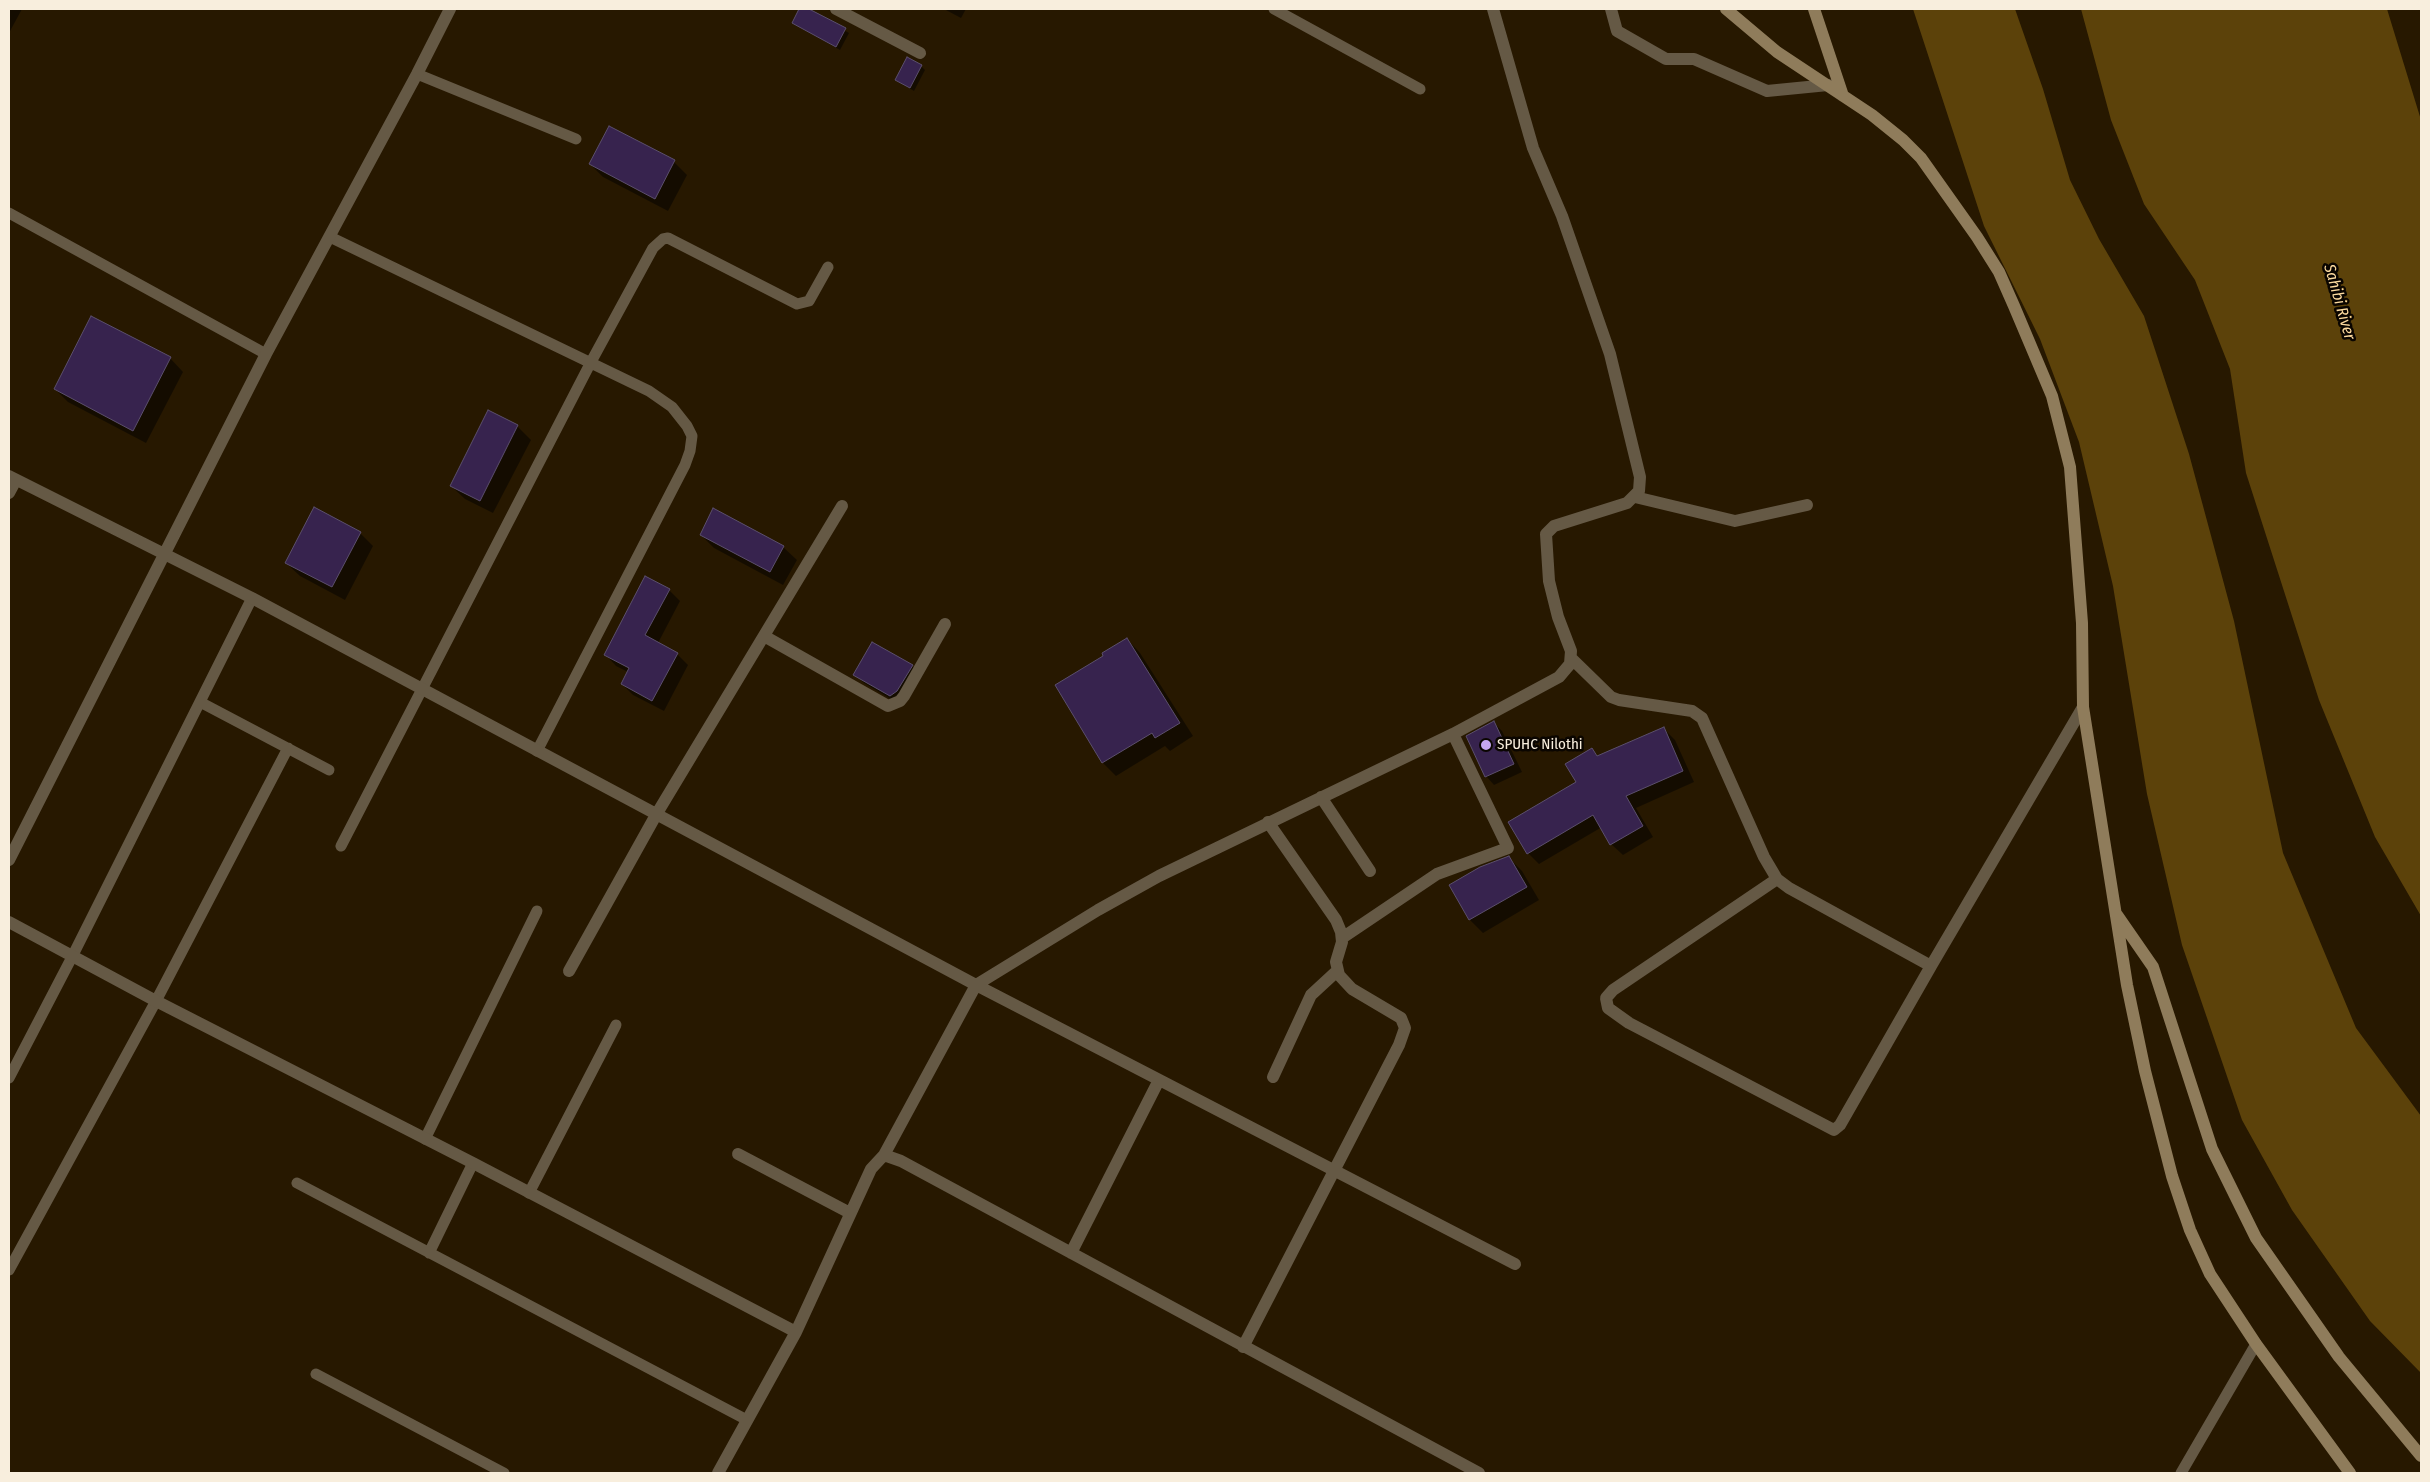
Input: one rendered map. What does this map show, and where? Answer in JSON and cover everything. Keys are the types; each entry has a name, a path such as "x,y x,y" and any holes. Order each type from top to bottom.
{"street":[{"path":"9,860 266,354 450,9"},
{"path":"836,9 920,53"},
{"path":"1493,9 1533,148 1562,216 1610,354 1640,477 1639,491 1627,503 1554,526 1546,534 1549,581 1571,658 1611,697 1619,700 1692,711 1702,718 1764,857 1777,879 1789,888 1931,966"},
{"path":"1611,9 1617,31 1666,59 1694,59 1767,91 1828,85"},
{"path":"1726,9 1777,52 1828,85 1904,140 1921,158 1950,196 1999,272 2052,396 2070,467 2082,623 2083,707 2127,985 2145,1071 2172,1176 2190,1230 2210,1274 2256,1344 2350,1473"},
{"path":"1814,9 1843,96"},
{"path":"9,493 12,478 252,598 976,985 1515,1264"},
{"path":"1635,497 1735,521 1808,505"},
{"path":"569,971 656,815 842,506"},
{"path":"764,636 888,706 900,701 904,696 945,624"},
{"path":"718,1473 796,1332 870,1169 884,1155 976,985 1098,910 1159,876 1321,796 1453,734 1559,677 1566,670 1571,658"},
{"path":"1777,879 1613,990 1606,998 1608,1008 1629,1024 1834,1130 1840,1125 2083,707"},
{"path":"1342,938 1437,874 1508,848 1453,734"},
{"path":"1321,796 1370,871"},
{"path":"1243,1347 1399,1045 1405,1028 1401,1018 1352,988 1337,971 1336,962 1342,938 1336,920 1268,822"},
{"path":"2116,913 2153,967 2212,1148 2256,1238 2339,1357 2421,1456"},
{"path":"9,922 156,1002 473,1163 796,1332"},
{"path":"1273,1077 1311,994 1337,971"},
{"path":"1071,1253 1159,1080"},
{"path":"738,1154 850,1213"},
{"path":"884,1155 910,1166 1479,1473"}],"lane":[{"path":"1274,9 1420,89"},
{"path":"417,74 576,139"},
{"path":"9,213 266,354"},
{"path":"330,237 649,391 672,408 687,426 692,436 690,451 681,474 537,751"},
{"path":"341,846 590,362 648,255 663,239 668,238 797,304 809,300 828,267"},
{"path":"9,1078 72,957 252,598"},
{"path":"200,702 329,770"},
{"path":"10,1263 156,1002 288,748"},
{"path":"425,1139 537,911"},
{"path":"529,1193 616,1025"},
{"path":"429,1253 473,1163"},
{"path":"296,1183 747,1420"},
{"path":"2181,1473 2256,1344"},
{"path":"316,1374 504,1473"}],"water":[{"path":"1913,9 2015,9 2043,89 2070,180 2099,239 2144,316 2189,454 2234,621 2283,853 2356,1028 2421,1116 2421,1373 2370,1321 2292,1210 2242,1120 2182,945 2147,794 2113,586 2079,442 2040,339 1984,226"},
{"name":"Sahibi River","path":"2081,9 2387,9 2421,120 2421,916 2375,837 2319,700 2246,473 2230,369 2195,280 2144,204 2111,120"}],"building":[{"path":"799,9 809,9 846,28 836,47 792,23"},
{"path":"907,57 922,65 910,88 895,80"},
{"path":"609,126 675,160 655,199 589,164"},
{"path":"91,316 171,357 133,431 54,389"},
{"path":"488,410 518,425 480,501 450,486"},
{"path":"314,507 361,532 332,587 285,563"},
{"path":"713,508 784,546 770,572 700,535"},
{"path":"645,576 670,589 645,635 678,653 652,701 621,684 629,668 604,655"},
{"path":"1127,638 1180,723 1155,738 1152,733 1102,763 1055,685 1103,656 1102,653"},
{"path":"872,642 913,665 897,691 890,696 853,675"},
{"path":"1494,721 1514,764 1485,777 1466,736"},
{"path":"1664,727 1683,771 1626,796 1643,826 1610,845 1593,815 1527,854 1508,822 1576,782 1565,764 1592,748 1597,756"},
{"path":"1509,856 1527,887 1469,920 1449,885 1480,867"}],"place":[{"name":"SPUHC Nilothi","path":"1486,745"}]}
